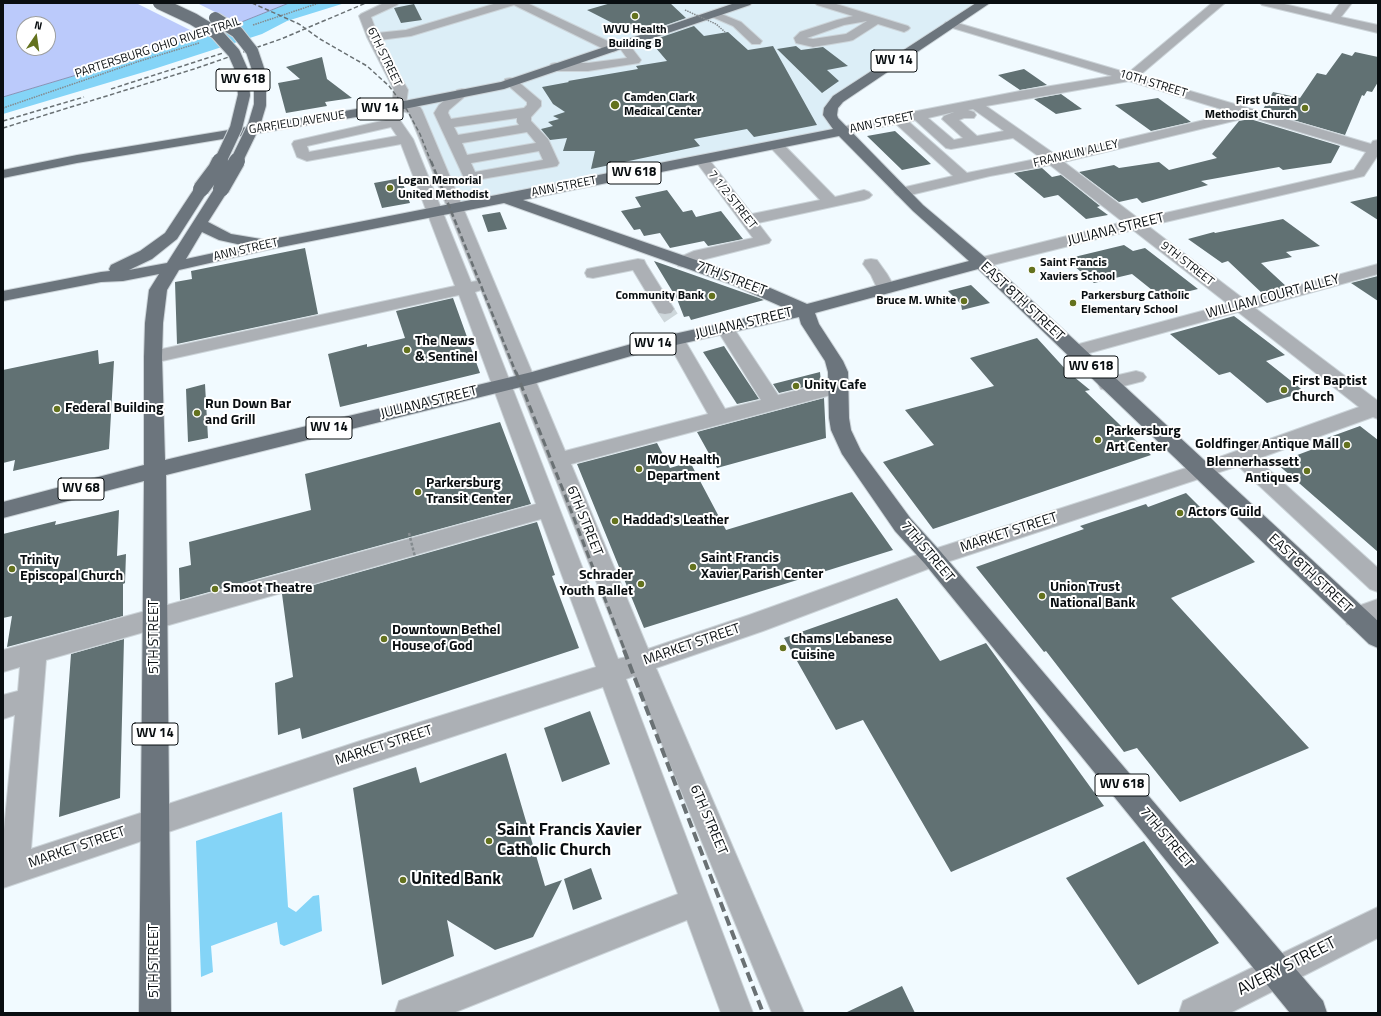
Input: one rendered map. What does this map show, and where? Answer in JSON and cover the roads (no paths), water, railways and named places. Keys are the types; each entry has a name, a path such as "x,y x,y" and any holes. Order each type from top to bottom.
{"main road":[{"name":"WV 618","path":"100,277 146,255 171,236 201,189 216,169 236,128 244,95 242,71 234,53 226,43 216,33 193,19 159,3"},
{"name":"WV 618","path":"183,3 218,19 237,32 252,52 260,75 260,105 254,124 245,146 200,224 225,237 268,245"},
{"name":"GARFIELD AVENUE","path":"3,174 77,159 399,106 510,82 746,3"},
{"name":"WV 14","path":"842,131 830,115 832,104 869,77 984,3"},
{"name":"ANN STREET","path":"3,296 100,277 137,273 174,266 268,245 842,131"},
{"name":"EAST 8TH STREET","path":"842,131 918,208 981,263 1201,471 1367,613 1378,637"},
{"path":"811,137 834,139 854,144"},
{"name":"7TH STREET","path":"506,198 739,281 805,310 810,324 834,361 838,372 838,418 841,430 852,454 903,525 933,558 1311,1013"},
{"name":"5TH STREET","path":"155,1013 155,470 153,357 158,290 174,266 182,249 200,224"},
{"name":"JULIANA STREET","path":"3,510 155,470 527,379 642,347 805,310 981,263"},
{"path":"137,273 143,284 158,290"}],"street":[{"name":"6TH STREET","path":"393,3 365,16 373,37 401,90 399,106 390,114 406,138 436,212 611,673 737,1013"},
{"path":"373,37 407,33 509,3"},
{"path":"518,3 612,48"},
{"path":"821,3 904,28"},
{"name":"ANN STREET","path":"842,131 975,104 1130,77 1219,3"},
{"path":"1266,3 1378,30"},
{"path":"1333,18 1346,3"},
{"path":"714,14 736,24 756,41"},
{"path":"871,18 849,38 813,43 800,40 800,38 804,35 841,22 871,18"},
{"name":"10TH STREET","path":"950,24 1250,113 1377,148"},
{"path":"555,67 588,67 635,60 625,47 628,43"},
{"path":"457,150 550,148 528,128 524,122 524,116 534,106 534,101 510,82"},
{"path":"457,150 441,113 444,108 462,93"},
{"name":"9TH STREET","path":"975,104 1053,160 1377,410"},
{"name":"6TH STREET","path":"399,106 415,110 434,154 527,379 641,663 788,1013"},
{"path":"444,121 527,112"},
{"path":"527,112 530,118 548,128"},
{"path":"975,141 949,119 966,113 997,136"},
{"name":"FRANKLIN ALLEY","path":"902,192 990,172 1053,160 1250,113"},
{"path":"917,115 951,145 1014,133"},
{"path":"898,119 964,178"},
{"path":"395,122 300,144 302,154 307,157 406,138"},
{"path":"434,154 457,150 528,128"},
{"path":"776,145 831,202"},
{"name":"JULIANA STREET","path":"981,263 1136,224 1359,172 1377,148"},
{"name":"7 1/2 STREET","path":"684,262 700,255 763,240 702,160"},
{"path":"937,184 953,198"},
{"path":"748,220 864,195"},
{"path":"593,273 638,264 654,251"},
{"path":"638,264 668,313 679,338 720,418"},
{"path":"871,264 879,274 886,288"},
{"name":"WILLIAM COURT ALLEY","path":"1075,351 1240,305 1378,269"},
{"path":"153,357 487,284"},
{"path":"725,328 774,404"},
{"path":"1108,384 1136,377"},
{"path":"559,460 839,386"},
{"name":"MARKET STREET","path":"9,871 641,663 754,624 933,558 1201,471 1377,410"},
{"path":"1241,457 1378,582"},
{"path":"3,661 548,509"},
{"path":"9,871 30,699 34,653"},
{"path":"3,707 30,699"},
{"path":"411,1013 695,902"},
{"name":"AVERY STREET","path":"1195,1013 1378,922"}],"tunnel":[{"path":"665,309 671,318"}],"railway":[{"path":"252,3 299,24 305,29"},
{"path":"305,29 366,3"},
{"path":"3,128 194,69 281,39 305,29"},
{"path":"305,29 320,39 367,66 389,86 407,110 420,134 431,162"},
{"path":"111,89 223,53"},
{"path":"3,121 84,97"},
{"path":"431,161 516,373"},
{"path":"516,372 625,651"},
{"path":"624,650 763,1013"}],"place":[{"name":"WVU Health Building B","path":"635,16"},
{"name":"Camden Clark Medical Center","path":"615,105"},
{"name":"First United Methodist Church","path":"1305,108"},
{"name":"Logan Memorial United Methodist","path":"390,188"},
{"name":"Saint Francis Xaviers School","path":"1032,270"},
{"name":"Community Bank","path":"712,296"},
{"name":"Bruce M. White","path":"964,301"},
{"name":"Parkersburg Catholic Elementary School","path":"1073,303"},
{"name":"The News & Sentinel","path":"407,350"},
{"name":"Unity Cafe","path":"796,386"},
{"name":"First Baptist Church","path":"1284,390"},
{"name":"Federal Building","path":"57,409"},
{"name":"Run Down Bar and Grill","path":"197,413"},
{"name":"Parkersburg Art Center","path":"1098,440"},
{"name":"Goldfinger Antique Mall","path":"1347,445"},
{"name":"MOV Health Department","path":"639,469"},
{"name":"Blennerhassett Antiques","path":"1307,471"},
{"name":"Parkersburg Transit Center","path":"418,492"},
{"name":"Actors Guild","path":"1180,513"},
{"name":"Haddad's Leather","path":"615,521"},
{"name":"Saint Francis Xavier Parish Center","path":"693,567"},
{"name":"Trinity Episcopal Church","path":"12,569"},
{"name":"Schrader Youth Ballet","path":"641,584"},
{"name":"Smoot Theatre","path":"215,589"},
{"name":"Union Trust National Bank","path":"1042,596"},
{"name":"Downtown Bethel House of God","path":"384,639"},
{"name":"Chams Lebanese Cuisine","path":"783,648"},
{"name":"Saint Francis Xavier Catholic Church","path":"489,841"},
{"name":"United Bank","path":"403,880"}]}
